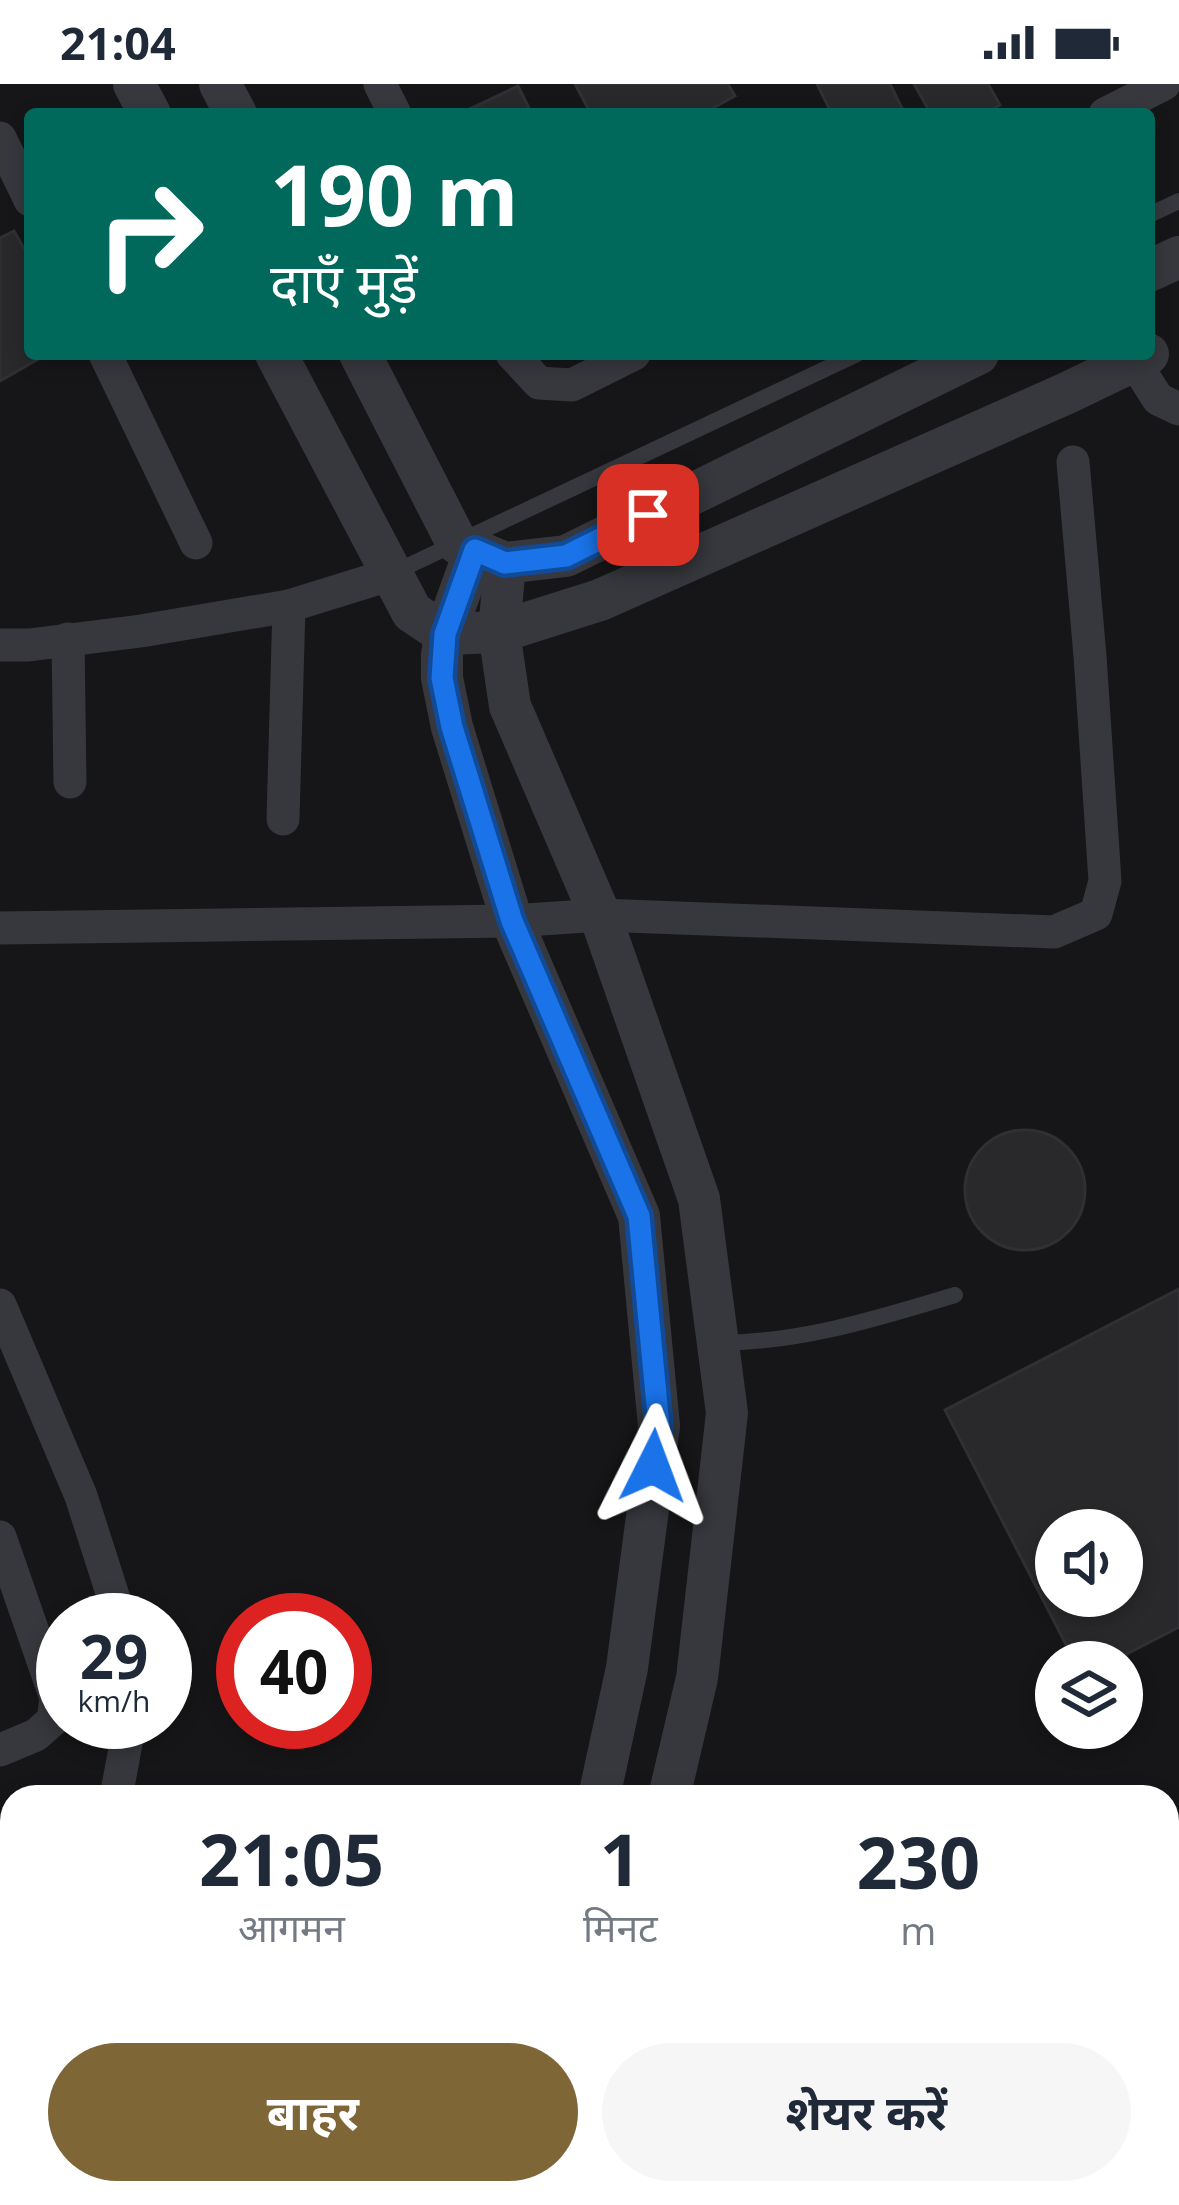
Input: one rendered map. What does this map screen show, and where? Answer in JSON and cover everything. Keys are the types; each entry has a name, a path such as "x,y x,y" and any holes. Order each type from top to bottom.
{"street":[{"path":"1118,108 1164,84"},
{"path":"0,138 24,188"},
{"path":"107,360 196,543"},
{"path":"279,360 412,612 445,634 499,632 600,600 1135,360"},
{"path":"364,360 479,552 511,706 600,915 699,1199 727,1413 697,1678 672,1785"},
{"path":"518,360 539,383 572,385 622,360"},
{"path":"479,552 566,556 966,360"},
{"path":"1145,360 1158,399 1179,409"},
{"path":"0,928 512,921 600,915 1054,932 1096,914 1105,881 1073,462"},
{"path":"479,552 445,634 442,678 452,727 512,921 639,1216 659,1426 627,1669 602,1785"},
{"path":"0,645 68,640 289,606 392,574"},
{"path":"283,818 289,606"},
{"path":"68,640 70,782"},
{"path":"0,1305 81,1496 113,1593"},
{"path":"0,1537 6,1578 56,1698 53,1720 36,1736 0,1750"},
{"path":"118,1785 125,1749"}],"lane":[{"path":"392,574 479,552 846,360"},
{"path":"718,1343 762,1342 832,1331 955,1294"}],"building":[{"path":"575,84 728,84 735,96 713,108 588,108"},
{"path":"817,84 890,84 902,108 829,108"},
{"path":"914,84 988,84 1000,105 995,108 928,108"},
{"path":"518,86 529,108 472,108"},
{"path":"14,231 24,248 24,360 37,360 0,381 0,238"},
{"path":"1025,1130 1048,1134 1068,1147 1081,1167 1085,1190 1081,1213 1068,1233 1048,1246 1025,1250 1002,1246 982,1233 969,1213 965,1190 969,1167 982,1147 1002,1134"},
{"path":"1179,1289 1179,1627 1143,1646 1143,1641 1064,1641 1052,1617 1143,1617 1143,1509 1035,1509 1035,1584 945,1410"}],"route":[{"path":"648,515 566,556 505,563 475,550 445,634 442,678 452,727 512,921 639,1216 659,1426 653,1466"}]}
